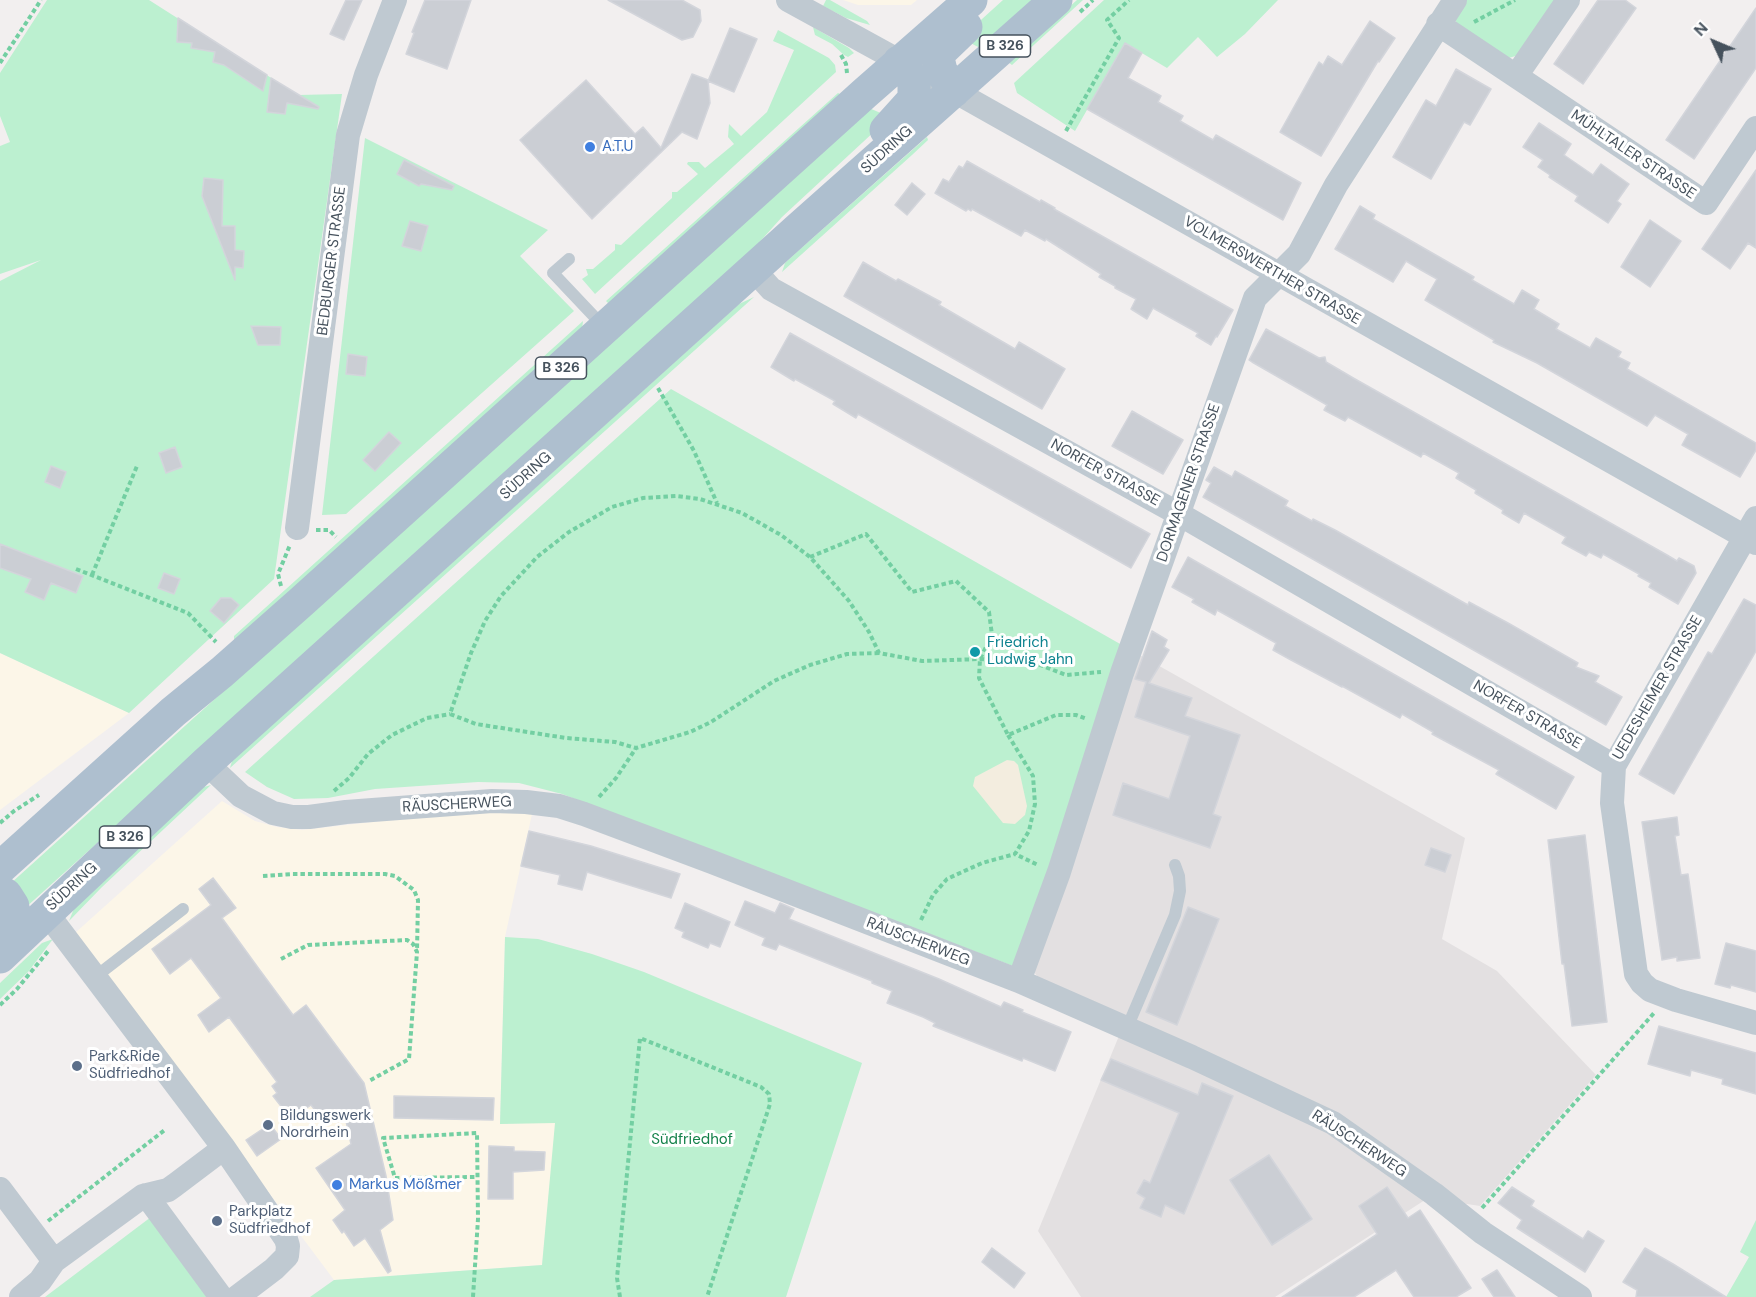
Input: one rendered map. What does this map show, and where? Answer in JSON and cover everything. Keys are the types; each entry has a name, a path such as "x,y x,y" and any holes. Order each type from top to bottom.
{"main road":[{"name":"B 326","path":"954,91 941,71 938,58 948,44 986,9 989,0"},
{"name":"SÜDRING","path":"0,957 45,912 206,763 1056,0"},
{"name":"B 326","path":"0,868 164,720 300,603 958,7"},
{"name":"B 326","path":"871,164 879,138 906,111 914,99 914,81 899,62"},
{"path":"0,891 6,895 13,906 13,916 11,925 0,940"}],"street":[{"name":"BEDBURGER STRASSE","path":"297,528 348,135 366,75 395,0"},
{"name":"VOLMERSWERTHER STRASSE","path":"788,0 1056,148 1279,275 1752,532"},
{"name":"DORMAGENER STRASSE","path":"1019,981 1059,872 1122,673 1255,298 1299,254 1336,184 1445,29 1455,0"},
{"path":"1445,29 1516,76 1568,0"},
{"name":"MÜHLTALER STRASSE","path":"1516,76 1706,203 1756,128"},
{"name":"NORFER STRASSE","path":"754,270 771,289 1179,514 1614,766"},
{"name":"UEDESHEIMER STRASSE","path":"1752,532 1614,766 1612,803 1636,974 1650,990 1756,1023"},
{"name":"RÄUSCHERWEG","path":"206,763 241,796 273,813 292,817 492,801 559,806 912,939 1019,981 1127,1028 1333,1123 1408,1175 1469,1222 1580,1297"},
{"path":"45,912 224,1148 279,1227 288,1246 287,1256 274,1269 237,1297"},
{"path":"21,1297 40,1281 54,1261 146,1195 168,1190 224,1148"},
{"path":"0,1189 54,1261"},
{"path":"146,1195 220,1297"}],"lane":[{"path":"568,259 554,273 605,328"},
{"path":"1127,1028 1175,915 1180,891 1179,876 1175,865"},
{"path":"95,977 183,909"}],"path":[{"path":"0,63 41,0"},
{"path":"1056,148 1119,38 1107,20 1129,0"},
{"path":"1445,29 1515,0"},
{"path":"658,388 694,451 717,504"},
{"path":"92,575 137,466"},
{"path":"450,714 471,653 485,621 501,596 537,557 569,532 612,507 643,498 676,496 700,499 742,513 782,536 810,557 849,602 869,632 879,653"},
{"path":"281,587 278,574 297,528"},
{"path":"810,557 866,534 912,592 957,581 989,612 992,635 980,659 979,678 1008,735 1033,776 1035,804 1029,831 1015,854"},
{"path":"76,569 188,613 218,644"},
{"path":"326,795 349,778 368,754 392,735 427,718 450,714 476,724 566,738 615,742 636,748 690,732 711,722 774,681 810,664 847,654 879,653 922,661 980,659 1035,663 1066,675 1113,671 1122,673"},
{"path":"1008,735 1056,715 1076,715 1106,725"},
{"path":"584,814 616,778 636,748"},
{"path":"912,939 933,895 947,879 982,863 1015,854 1039,866 1059,872"},
{"path":"263,876 385,874 395,876 414,890 418,900 417,952 409,1059 369,1081"},
{"path":"281,958 308,945 407,940 413,944 417,952"},
{"path":"1469,1222 1669,997"},
{"path":"620,1297 617,1278 640,1038 761,1087 769,1094 770,1104 707,1297"},
{"path":"33,1232 166,1129"},
{"path":"473,1297 478,1219 477,1133 383,1138 395,1178 476,1178"}],"shaded area":[{"path":"843,0 917,0 911,5 858,5"},
{"path":"0,653 129,713 0,810"},
{"path":"1138,654 1465,838 1442,939 1497,971 1596,1075 1480,1206 1428,1198 1275,1297 1081,1297 1038,1231 1119,1036 1044,986 1032,969"},
{"path":"222,801 255,821 302,830 487,809 532,814 505,937 500,1124 556,1122 542,1265 334,1280 75,933"}],"green space":[{"path":"47,0 149,0 298,95 342,94 274,579 129,713 0,653 0,281 41,260 0,274 0,146 10,142 0,116 0,73"},
{"path":"826,0 830,0 867,21 870,25 846,18 823,6"},
{"path":"1003,0 1034,0 980,48 961,38"},
{"path":"1077,0 1083,0 1012,65 1008,62"},
{"path":"1104,0 1278,0 1245,34 1217,57 1198,37 1167,68 1125,43 1075,131 1017,93 1014,83"},
{"path":"1463,0 1556,0 1519,55 1505,59 1457,25 1454,13"},
{"path":"813,27 854,53 848,57 844,55 832,44 815,35"},
{"path":"778,30 829,58 835,65 836,72 595,294 582,279 588,275 586,269 593,269 615,250 615,244 621,245 672,198 672,192 677,192 698,174 687,164 688,162 699,162 705,168 734,144 728,137 729,124 741,136 767,112 794,50 773,41"},
{"path":"838,93 842,95 610,305 606,301"},
{"path":"869,108 890,117 782,217 739,265 24,909 10,884"},
{"path":"927,137 928,140 912,155 782,272 785,263"},
{"path":"365,138 548,230 520,256 574,311 346,514 322,515"},
{"path":"754,297 230,768 232,761 739,304"},
{"path":"583,321 582,329 234,643 234,636"},
{"path":"671,389 1129,649 1013,966 562,794 519,783 478,782 375,789 328,798 294,799 267,787 245,772"},
{"path":"211,785 69,921 75,906 204,787"},
{"name":"Südfriedhof","path":"505,937 538,939 644,972 862,1063 786,1297 310,1297 334,1280 542,1265 555,1123 500,1124"},
{"path":"53,939 28,972 0,999 0,983 42,943"},
{"path":"151,1217 210,1297 45,1297"},
{"path":"1756,1220 1756,1297 1726,1297 1749,1257 1740,1252"}],"sand":[{"path":"1007,760 1014,761 1018,765 1027,806 1025,815 1015,824 1003,823 973,786 975,777"}],"building":[{"path":"346,0 362,0 344,40 330,34"},
{"path":"425,0 471,0 447,69 406,54"},
{"path":"608,0 682,0 700,10 701,21 693,37 682,40"},
{"path":"1598,0 1625,0 1636,8 1583,84 1554,64"},
{"path":"1756,8 1756,68 1694,159 1666,140"},
{"path":"178,18 267,75 263,91 224,65 213,62 215,52 191,48 192,43 177,42"},
{"path":"1370,21 1395,38 1378,61 1321,156 1280,132 1319,62 1323,65 1328,56 1342,65"},
{"path":"730,28 757,39 734,92 708,81"},
{"path":"1125,43 1142,53 1128,78 1161,96 1158,102 1183,116 1180,121 1213,140 1216,135 1301,183 1283,220 1087,109"},
{"path":"1456,69 1491,89 1470,125 1464,122 1431,179 1393,157 1426,100 1436,106"},
{"path":"692,74 708,80 710,103 697,139 682,132 592,219 520,140 586,80 635,134 643,127 661,148"},
{"path":"271,78 319,107 318,109 287,103 285,114 267,112"},
{"path":"1539,123 1571,144 1564,155 1593,175 1601,164 1629,184 1617,201 1621,204 1608,223 1575,201 1578,196 1549,177 1550,175 1538,167 1543,160 1523,147"},
{"path":"404,160 454,186 452,190 421,184 419,186 397,174"},
{"path":"967,161 1040,202 1041,200 1233,310 1217,337 1211,345 1196,336 1198,333 1153,308 1147,319 1131,309 1136,299 1115,288 1099,277 1101,274 1046,239 1045,241 1025,230 1021,236 972,209 966,211 935,193 943,179 949,182 959,166 963,168"},
{"path":"1756,170 1756,248 1748,243 1730,269 1702,249"},
{"path":"204,178 223,180 222,226 235,226 235,250 244,251 243,268 235,267 235,280 202,196"},
{"path":"912,183 925,194 907,215 895,205"},
{"path":"1360,206 1375,215 1373,219 1474,277 1472,280 1514,304 1522,290 1539,300 1534,309 1559,324 1556,329 1590,348 1596,338 1621,352 1618,357 1630,363 1627,369 1756,443 1756,450 1740,477 1682,445 1688,434 1655,415 1647,426 1537,363 1493,342 1494,340 1425,300 1437,279 1406,261 1393,282 1335,249"},
{"path":"1650,220 1681,241 1650,287 1621,267"},
{"path":"410,221 428,226 421,251 402,246"},
{"path":"863,262 896,281 898,279 941,302 939,305 1015,349 1019,342 1065,369 1042,409 844,296"},
{"path":"251,326 281,327 280,345 258,345"},
{"path":"1266,329 1319,358 1325,357 1326,362 1355,379 1677,561 1679,558 1694,566 1696,573 1678,604 1649,587 1651,583 1638,576 1639,574 1603,554 1601,558 1589,552 1586,556 1562,543 1566,537 1524,513 1519,523 1475,493 1476,490 1456,478 1459,473 1423,453 1421,457 1348,417 1345,421 1324,410 1327,405 1249,360"},
{"path":"790,333 1150,534 1131,568 858,414 856,418 833,404 835,401 771,367"},
{"path":"348,354 367,357 365,376 346,374"},
{"path":"1132,411 1183,440 1163,474 1112,446"},
{"path":"389,432 401,443 375,471 363,460"},
{"path":"175,447 182,467 166,473 159,453"},
{"path":"51,466 66,472 60,488 45,482"},
{"path":"1214,467 1232,477 1235,471 1288,501 1285,506 1312,521 1313,519 1335,530 1468,605 1469,602 1508,623 1578,663 1576,667 1599,676 1595,682 1622,697 1606,725 1203,497 1211,483 1206,480"},
{"path":"0,544 83,576 76,593 51,583 44,600 25,592 31,579 0,568"},
{"path":"1188,557 1574,777 1556,809 1496,774 1499,770 1432,734 1433,732 1402,714 1400,718 1273,650 1276,643 1217,610 1215,615 1192,602 1194,599 1172,587"},
{"path":"164,573 180,579 174,594 158,588"},
{"path":"221,598 231,598 239,605 224,623 210,611"},
{"path":"1744,599 1756,605 1756,651 1674,794 1639,774 1708,652 1712,654"},
{"path":"1152,631 1167,640 1164,647 1169,650 1149,683 1192,698 1185,716 1240,735 1213,814 1221,817 1210,848 1113,815 1123,783 1169,799 1190,736 1135,717 1146,682 1135,679"},
{"path":"1677,817 1679,835 1675,836 1681,875 1688,874 1700,958 1677,961 1677,957 1662,960 1642,822"},
{"path":"529,831 591,846 680,874 671,898 587,872 582,890 558,884 560,875 521,866"},
{"path":"1585,835 1607,1022 1572,1026 1564,964 1562,964 1548,840"},
{"path":"1431,848 1451,855 1445,872 1425,865"},
{"path":"213,878 236,908 222,918 259,969 293,1015 306,1005 364,1083 386,1176 393,1220 380,1230 391,1271 388,1273 365,1238 354,1246 333,1220 345,1210 316,1168 351,1144 346,1121 324,1122 311,1105 291,1119 273,1096 277,1093 272,1086 277,1082 229,1017 209,1032 198,1015 221,998 191,958 170,974 152,949 211,905 199,889"},
{"path":"745,901 775,913 780,903 794,909 789,919 939,979 1001,1007 1004,1002 1071,1032 1055,1071 1023,1058 1022,1061 933,1026 935,1023 887,1003 892,991 872,981 779,944 776,950 762,945 765,938 735,925"},
{"path":"685,903 730,922 720,947 710,943 708,948 682,937 684,932 675,928"},
{"path":"1188,907 1219,919 1177,1025 1146,1012"},
{"path":"1726,943 1756,951 1756,992 1731,985 1730,988 1715,984"},
{"path":"1659,1026 1756,1053 1756,1094 1722,1084 1723,1079 1691,1070 1690,1076 1648,1064"},
{"path":"1111,1059 1198,1095 1202,1083 1233,1096 1184,1214 1165,1205 1161,1217 1140,1208 1145,1198 1137,1193 1144,1180 1150,1183 1179,1113 1101,1080"},
{"path":"394,1096 494,1098 493,1120 394,1118"},
{"path":"270,1124 281,1139 257,1156 246,1140"},
{"path":"489,1146 514,1147 514,1151 545,1152 544,1170 513,1172 513,1199 488,1199"},
{"path":"1269,1155 1312,1219 1272,1245 1230,1180"},
{"path":"1387,1187 1408,1218 1420,1210 1471,1288 1456,1297 1414,1297 1396,1270 1354,1297 1282,1297 1377,1234 1359,1206"},
{"path":"1512,1187 1534,1201 1531,1206 1583,1239 1588,1231 1604,1241 1585,1272 1517,1228 1522,1220 1498,1203"},
{"path":"992,1248 1025,1273 1014,1288 982,1262"},
{"path":"1645,1248 1726,1297 1636,1297 1637,1290 1623,1282"},
{"path":"1497,1270 1515,1297 1494,1297 1482,1279"}],"place":[{"name":"A.T.U","path":"590,147"},
{"name":"Friedrich Ludwig Jahn","path":"975,652"},
{"name":"Park&Ride Südfriedhof","path":"77,1066"},
{"name":"Bildungswerk Nordrhein","path":"268,1125"},
{"name":"Markus Mößmer","path":"337,1185"},
{"name":"Parkplatz Südfriedhof","path":"217,1221"}]}
